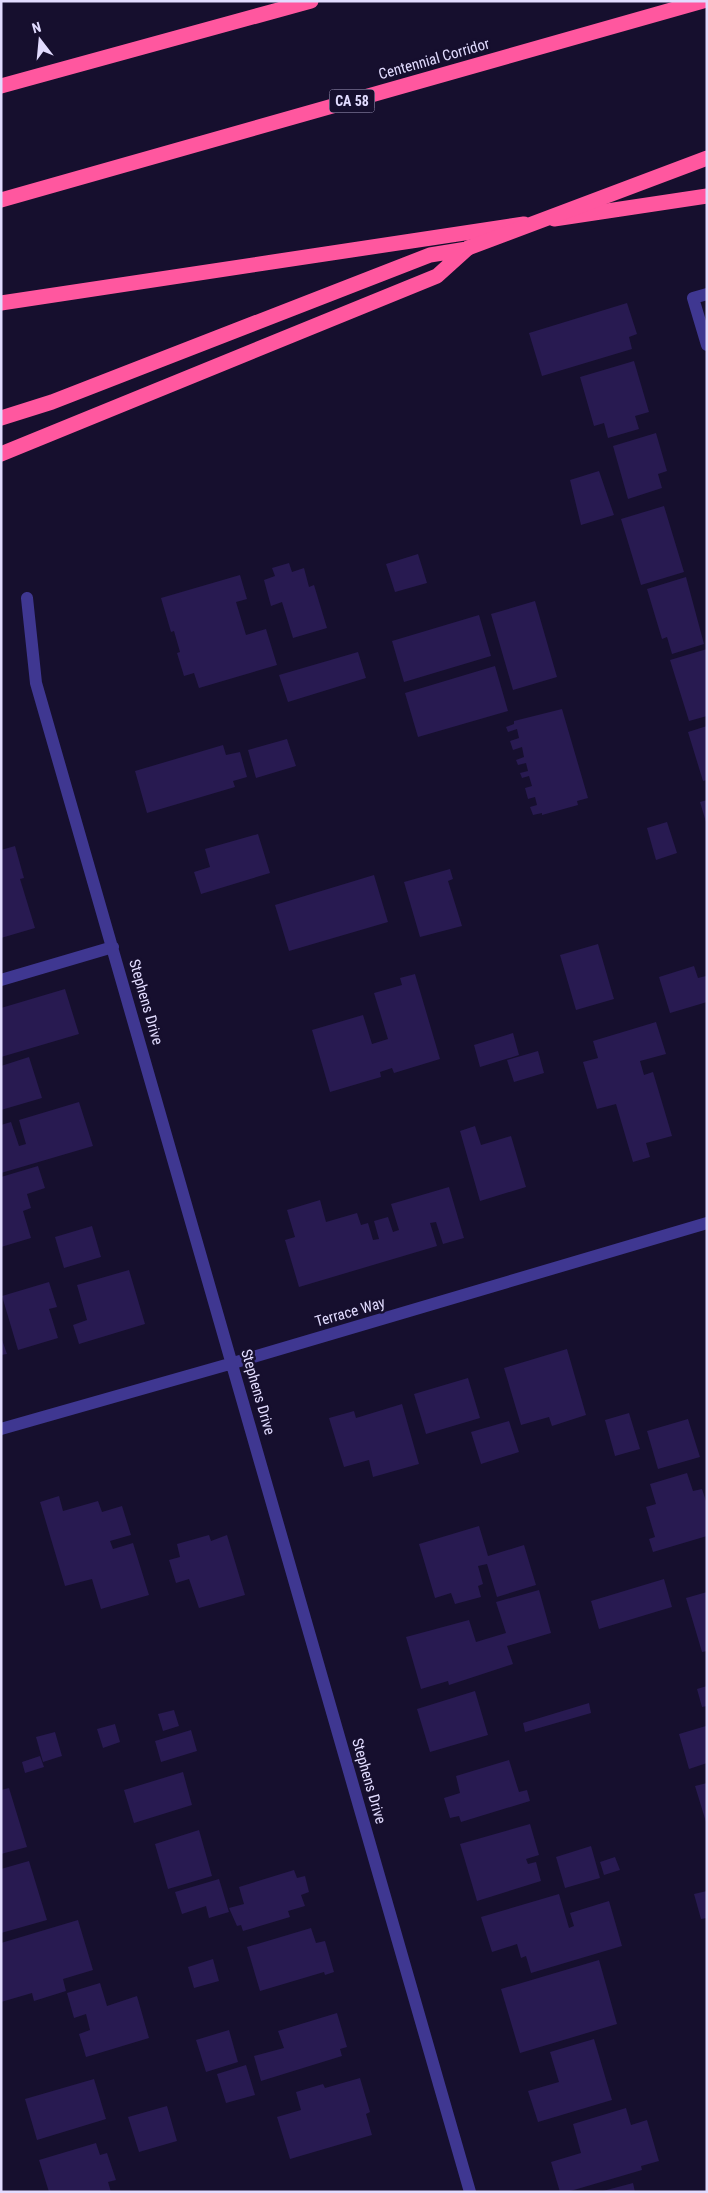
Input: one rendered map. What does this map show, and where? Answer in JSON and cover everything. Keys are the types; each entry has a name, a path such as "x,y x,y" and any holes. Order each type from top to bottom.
{"highway":[{"path":"1,86 311,1"},
{"name":"Centennial Corridor","path":"1,200 704,1"},
{"path":"1,418 52,402 430,255 468,248 707,158"},
{"path":"1,303 707,196"},
{"path":"1,454 437,276 468,248"}],"street":[{"path":"707,294 693,298 707,345"},
{"name":"Stephens Drive","path":"26,598 36,683 470,2192"},
{"path":"1,980 113,947"},
{"name":"Terrace Way","path":"1,1429 233,1363 707,1223"}],"building":[{"path":"627,303 637,334 629,337 632,349 542,376 529,333"},
{"path":"634,361 649,412 635,416 639,429 608,438 604,423 594,426 580,377"},
{"path":"656,433 667,471 658,474 662,488 628,499 613,446"},
{"path":"599,471 614,515 581,525 570,480"},
{"path":"664,506 684,572 641,585 621,519"},
{"path":"418,554 427,583 395,592 386,564"},
{"path":"289,563 292,572 304,568 309,587 314,585 327,628 293,638 282,602 271,606 264,580 275,576 272,568"},
{"path":"240,575 247,599 236,602 246,635 266,629 277,665 199,688 194,673 184,676 177,653 180,652 174,631 171,632 161,598"},
{"path":"686,577 704,644 672,654 667,637 662,639 647,589"},
{"path":"535,601 557,677 513,690 491,614"},
{"path":"479,615 491,656 404,682 392,641"},
{"path":"707,649 707,716 689,721 670,660"},
{"path":"358,652 366,678 288,702 279,675"},
{"path":"495,666 508,711 418,737 405,693"},
{"path":"562,709 588,798 577,801 578,805 542,815 542,813 533,815 530,807 537,805 535,797 528,799 525,788 532,786 529,776 522,778 520,773 528,771 526,763 518,765 516,760 524,757 522,747 513,750 510,741 519,738 517,729 508,732 506,727 514,724 514,721"},
{"path":"707,726 707,780 703,781 688,732"},
{"path":"287,739 296,766 256,778 248,750"},
{"path":"223,745 226,755 240,752 247,777 233,781 235,787 147,813 135,771"},
{"path":"707,800 707,822 706,822 700,802"},
{"path":"667,822 677,853 656,860 647,828"},
{"path":"258,834 270,873 201,894 194,872 210,867 205,849"},
{"path":"15,846 24,878 20,879 35,928 1,938 1,850"},
{"path":"450,869 453,879 448,881 462,926 420,937 404,882"},
{"path":"374,875 388,922 289,951 275,905"},
{"path":"598,944 614,999 576,1010 560,955"},
{"path":"694,966 698,978 706,976 707,1002 670,1013 659,977"},
{"path":"415,974 440,1059 394,1073 392,1068 380,1072 381,1077 330,1092 312,1030 363,1015 372,1044 388,1039 374,993 402,985 400,978"},
{"path":"65,989 79,1034 1,1057 1,1008"},
{"path":"656,1022 666,1054 640,1061 644,1075 653,1072 672,1136 646,1143 650,1157 633,1162 616,1104 597,1109 583,1062 598,1058 593,1041"},
{"path":"513,1033 519,1055 480,1067 474,1045"},
{"path":"538,1051 544,1073 514,1082 507,1060"},
{"path":"29,1057 42,1098 1,1110 1,1066"},
{"path":"79,1102 93,1146 1,1173 1,1125 11,1122 19,1146 26,1144 19,1120"},
{"path":"475,1126 481,1145 511,1136 526,1187 480,1201 460,1131"},
{"path":"38,1166 45,1188 27,1194 31,1208 23,1211 31,1238 1,1247 1,1177"},
{"path":"449,1187 464,1238 443,1244 436,1222 430,1223 437,1246 299,1287 285,1240 295,1237 287,1210 320,1200 326,1222 357,1213 361,1225 368,1223 373,1240 379,1239 374,1221 388,1217 393,1232 399,1230 391,1204"},
{"path":"92,1226 101,1257 64,1268 55,1237"},
{"path":"129,1270 145,1324 79,1344 73,1325 87,1320 77,1285"},
{"path":"49,1282 57,1307 49,1309 58,1338 18,1350 2,1296"},
{"path":"1,1337 7,1354 1,1355"},
{"path":"567,1349 586,1415 552,1426 549,1417 521,1425 504,1368"},
{"path":"468,1378 480,1418 426,1434 414,1394"},
{"path":"402,1404 419,1464 373,1477 369,1460 344,1467 329,1418 354,1411 356,1418"},
{"path":"629,1413 640,1449 615,1456 605,1420"},
{"path":"688,1419 700,1457 658,1469 647,1431"},
{"path":"509,1421 519,1452 481,1464 471,1432"},
{"path":"687,1473 693,1491 702,1489 707,1504 707,1536 653,1552 649,1539 655,1537 646,1507 656,1504 650,1484"},
{"path":"59,1496 63,1511 98,1501 102,1512 122,1506 131,1535 110,1541 113,1549 133,1543 149,1595 101,1609 92,1579 65,1586 40,1502"},
{"path":"479,1526 488,1556 524,1545 536,1585 497,1597 487,1564 478,1566 483,1584 478,1586 481,1597 455,1604 451,1593 435,1598 419,1544"},
{"path":"209,1535 211,1541 227,1535 245,1595 199,1608 189,1579 176,1583 169,1560 180,1557 177,1544"},
{"path":"664,1579 672,1607 599,1629 591,1601"},
{"path":"539,1590 551,1633 507,1646 513,1664 449,1685 448,1681 421,1689 406,1637 469,1620 476,1642 506,1633 496,1602"},
{"path":"707,1592 707,1651 702,1652 686,1598"},
{"path":"707,1686 707,1706 702,1707 697,1689"},
{"path":"475,1691 488,1735 430,1752 417,1709"},
{"path":"589,1703 591,1713 525,1732 523,1723"},
{"path":"174,1710 179,1726 163,1731 158,1714"},
{"path":"115,1724 120,1742 103,1748 97,1729"},
{"path":"706,1726 707,1763 689,1769 679,1734"},
{"path":"191,1730 197,1751 161,1762 155,1741"},
{"path":"55,1732 62,1756 43,1762 36,1737"},
{"path":"40,1756 44,1767 25,1773 22,1762"},
{"path":"509,1760 519,1792 527,1790 530,1801 461,1822 459,1816 450,1818 444,1798 460,1793 456,1776"},
{"path":"183,1772 192,1805 134,1823 124,1790"},
{"path":"707,1783 707,1822 706,1822 695,1786"},
{"path":"9,1788 27,1847 1,1854 1,1790"},
{"path":"530,1824 539,1855 526,1859 528,1864 536,1862 541,1881 477,1901 460,1844"},
{"path":"199,1830 212,1876 168,1889 155,1844"},
{"path":"591,1846 600,1878 565,1888 556,1857"},
{"path":"615,1857 620,1870 604,1875 600,1862"},
{"path":"29,1861 47,1920 1,1933 1,1869"},
{"path":"294,1870 297,1878 305,1876 309,1892 301,1895 305,1906 288,1911 290,1917 243,1931 241,1925 237,1926 229,1908 244,1904 239,1887"},
{"path":"219,1879 229,1912 209,1918 206,1906 182,1914 175,1892"},
{"path":"707,1891 707,1918 701,1919 694,1894"},
{"path":"559,1894 569,1928 574,1926 570,1913 609,1901 622,1946 531,1973 526,1956 521,1958 517,1944 492,1952 481,1917"},
{"path":"78,1920 93,1970 63,1979 66,1991 34,2001 32,1993 1,2002 1,1943"},
{"path":"311,1928 316,1943 325,1941 334,1972 325,1975 324,1972 260,1991 247,1947"},
{"path":"213,1959 219,1981 194,1988 188,1967"},
{"path":"599,1960 617,2024 520,2053 501,1989"},
{"path":"100,1983 107,2006 137,1996 149,2038 86,2057 79,2034 90,2030 86,2014 74,2018 67,1993"},
{"path":"337,2013 347,2047 340,2049 342,2056 261,2081 254,2056 284,2048 278,2031"},
{"path":"229,2030 238,2062 206,2072 196,2040"},
{"path":"594,2039 612,2100 538,2122 528,2091 559,2082 550,2052"},
{"path":"246,2065 255,2095 226,2103 217,2074"},
{"path":"360,2078 370,2112 366,2114 372,2135 290,2159 277,2117 301,2110 296,2092 323,2084 325,2088"},
{"path":"94,2079 106,2119 37,2140 25,2099"},
{"path":"167,2106 177,2141 139,2152 128,2117"},
{"path":"626,2108 631,2125 647,2120 659,2161 641,2166 642,2170 567,2192 560,2192 551,2162 581,2153 573,2124"},
{"path":"96,2143 100,2155 107,2153 116,2180 108,2182 111,2192 49,2192 39,2160"},
{"path":"633,2183 635,2192 603,2192 603,2191"}]}
